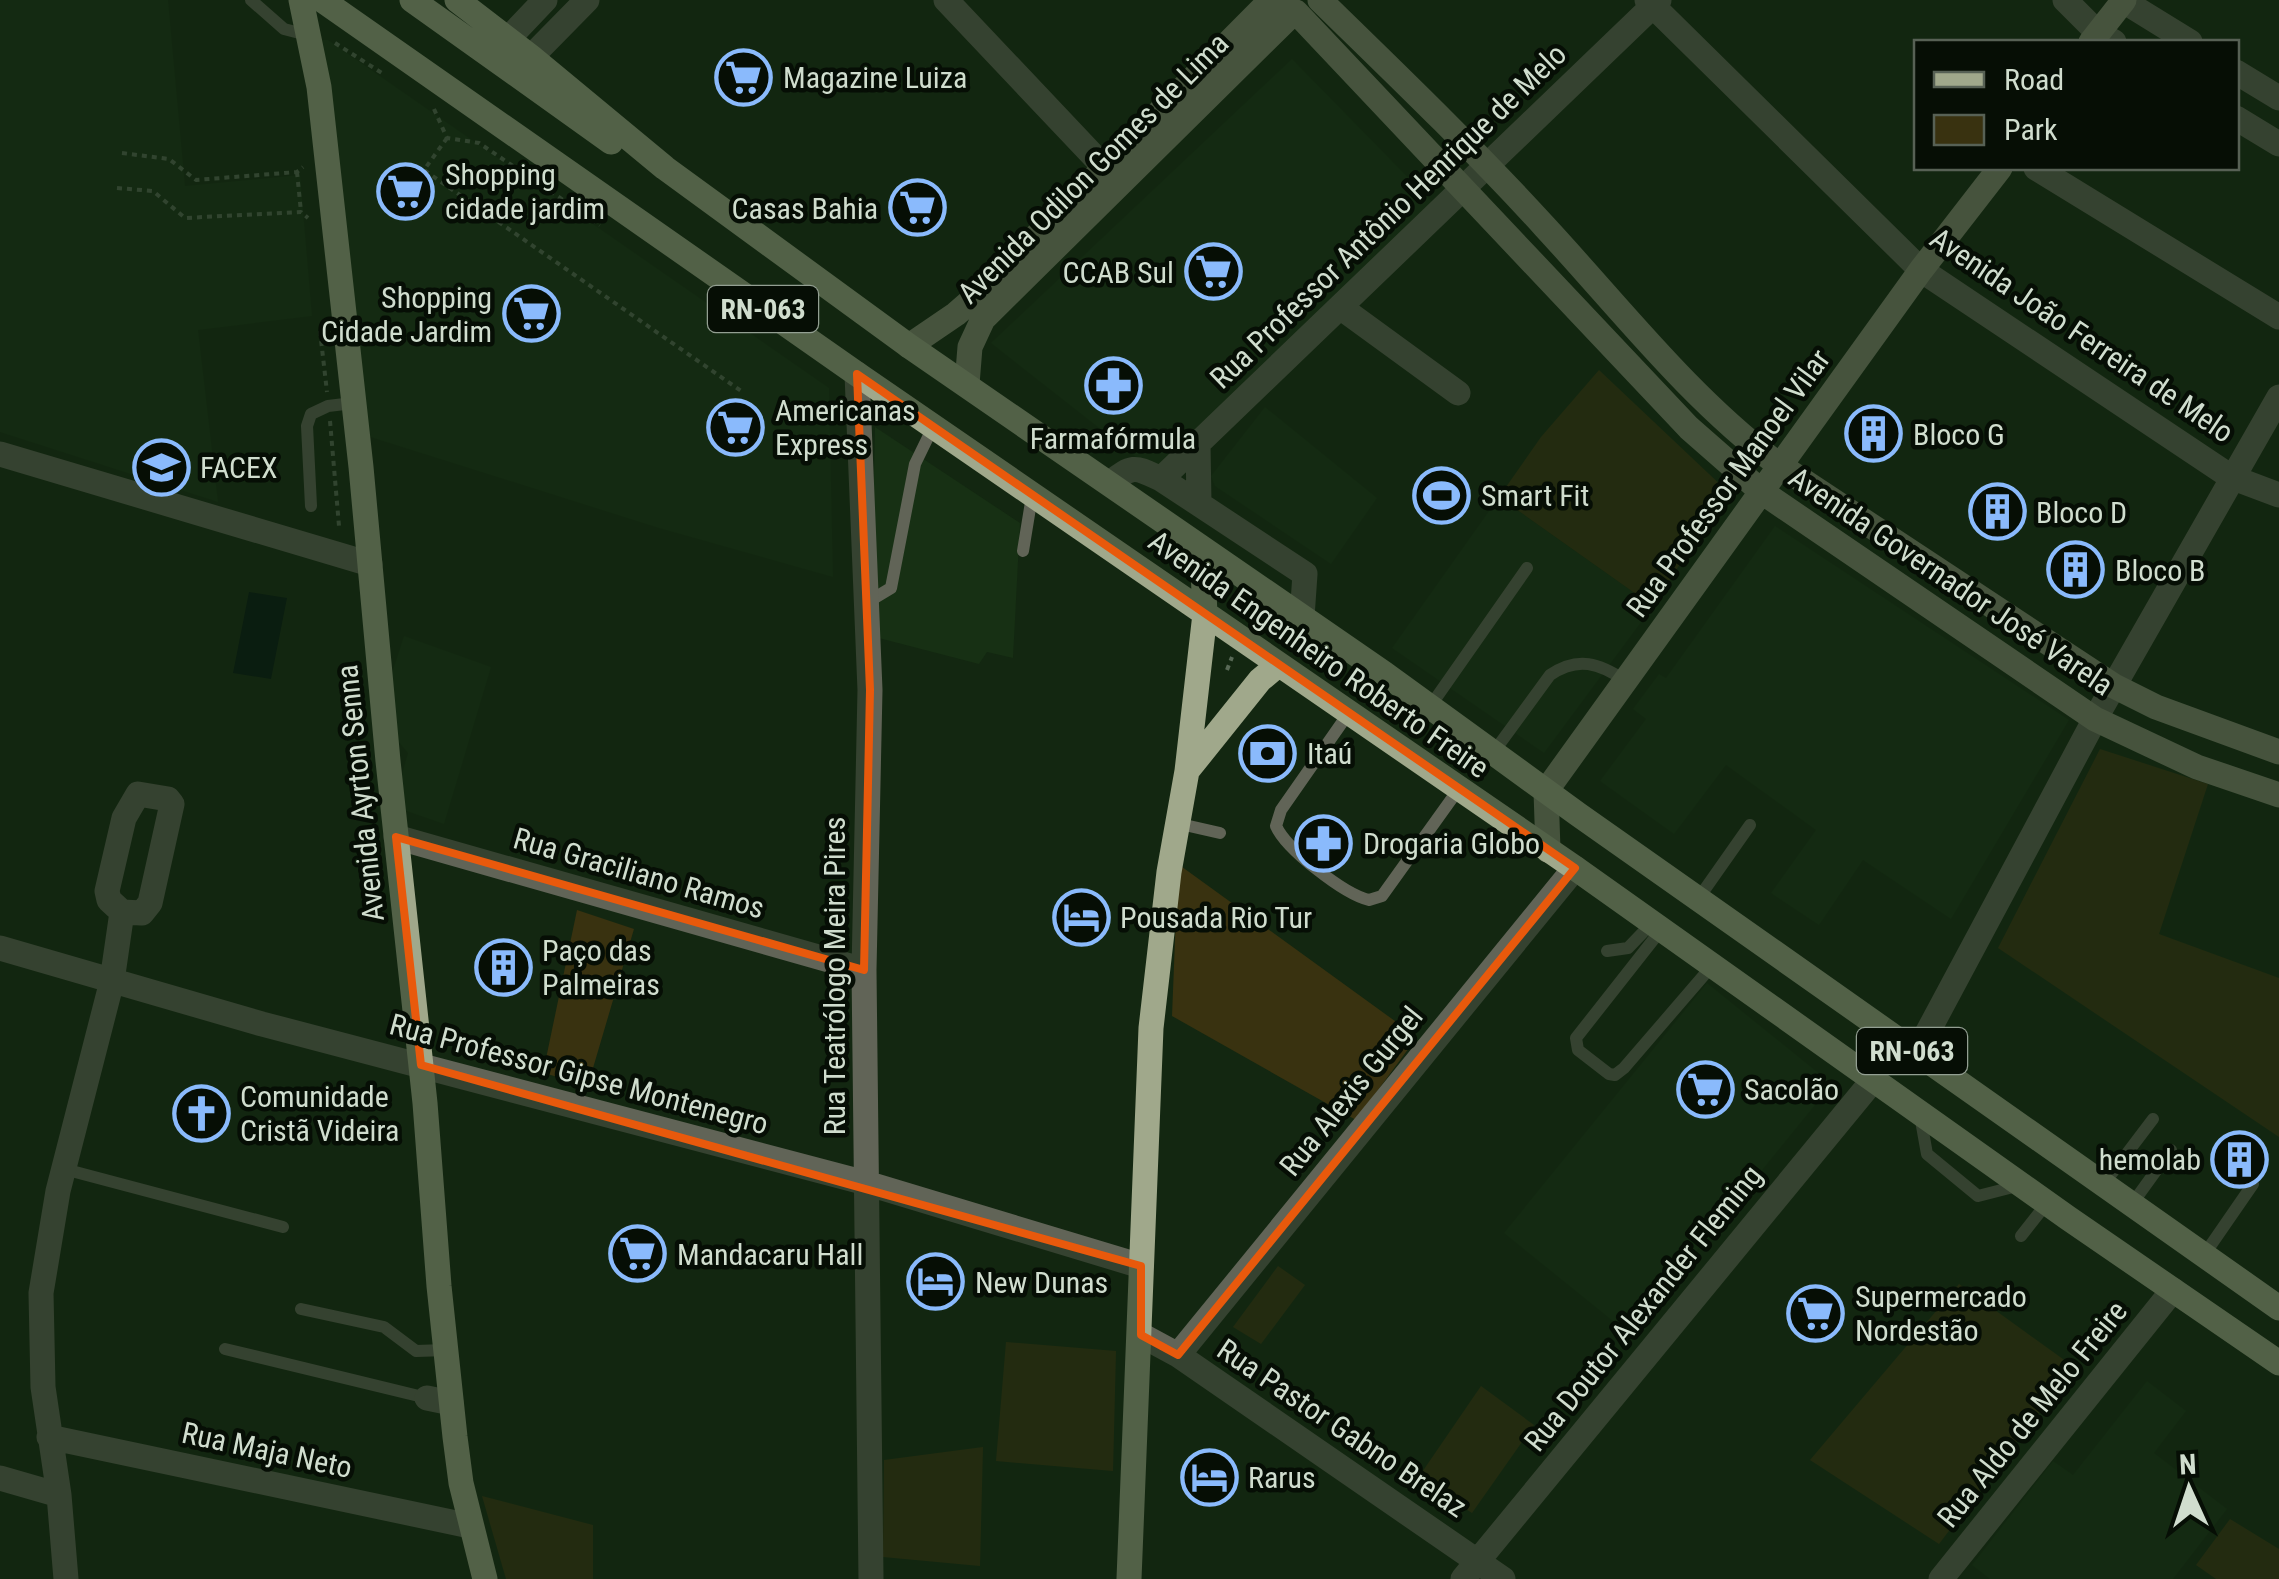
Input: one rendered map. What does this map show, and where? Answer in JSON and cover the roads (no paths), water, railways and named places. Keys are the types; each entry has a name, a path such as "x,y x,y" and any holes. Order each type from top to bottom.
{"main road":[{"name":"Avenida Ayrton Senna","path":"301,0 315,41 341,405 370,564 422,1066 446,1350 439,1401 485,1579"},
{"name":"Avenida Engenheiro Roberto Freire","path":"322,0 1032,496 1575,868 2047,1204 2279,1362"},
{"path":"412,0 606,140 664,168"},
{"name":"Avenida Engenheiro Roberto Freire","path":"456,0 532,57 664,168 909,346 1110,482 2279,1308"},
{"path":"1129,1579 1151,1028 1206,614 1202,549"},
{"path":"1187,771 1254,688 1278,665"}],"street":[{"path":"508,38 545,0"},
{"path":"532,57 588,0"},
{"path":"946,0 1104,168"},
{"path":"2066,0 2101,39 2123,0 2187,40"},
{"name":"Rua Professor Antônio Henrique de Melo","path":"1162,479 1653,2"},
{"name":"Avenida João Ferreira de Melo","path":"1653,2 1921,270 2232,477 2279,495"},
{"name":"Avenida Odilon Gomes de Lima","path":"909,346 979,294 1104,168 1295,4"},
{"name":"Avenida Odilon Gomes de Lima","path":"968,384 970,347 983,320 1295,4"},
{"name":"Avenida Governador José Varela","path":"1295,4 1487,164 1703,399 1779,465 2114,686 2156,707 2279,752"},
{"name":"Avenida Governador José Varela","path":"1295,4 1682,421 1762,492 2094,719 2197,766 2279,796"},
{"path":"2239,74 2279,98"},
{"path":"2239,120 2279,144"},
{"name":"Rua Professor Manoel Vilar","path":"1546,791 1921,270 1998,170"},
{"path":"2039,170 2279,317"},
{"path":"1340,306 1458,394"},
{"name":"Rua Teatrólogo Meira Pires","path":"857,374 870,690 864,970 872,1385 871,1579"},
{"path":"1916,1054 2094,719 2279,397"},
{"path":"1682,421 1703,399"},
{"path":"1198,444 1199,504"},
{"path":"0,454 370,564"},
{"path":"1110,482 1128,468 1138,468 1162,479 1305,574 1302,617"},
{"path":"1886,576 1904,547"},
{"path":"1546,791 1548,850"},
{"name":"Rua Graciliano Ramos","path":"396,837 864,970"},
{"name":"Rua Alexis Gurgel","path":"1178,1355 1575,868"},
{"path":"66,1579 59,1494 49,1438 40,1335 41,1293 64,1170 112,981 122,912"},
{"name":"Rua Professor Gipse Montenegro","path":"0,948 422,1066 526,1102 866,1183 1141,1266"},
{"name":"Rua Doutor Alexander Fleming","path":"1471,1570 1874,1079"},
{"name":"Rua Aldo de Melo Freire","path":"1940,1579 2173,1290"},
{"name":"Rua Pastor Gabno Brelaz","path":"1141,1335 1178,1355 1471,1570 1504,1579"},
{"name":"Rua Maja Neto","path":"49,1438 470,1526"},
{"path":"0,1478 59,1494"}],"lane":[{"path":"251,0 284,29 315,41"},
{"path":"311,506 307,426 310,414 341,405"},
{"path":"865,604 892,588 915,464 933,427"},
{"path":"1023,551 1032,496"},
{"path":"1430,708 1526,568"},
{"path":"1493,753 1550,676 1562,666 1594,663 1626,681"},
{"path":"1348,714 1281,810 1276,826 1283,840 1351,892 1369,900 1382,896 1458,790"},
{"path":"1176,823 1220,833"},
{"path":"1698,900 1750,825"},
{"path":"1606,952 1628,948 1656,927"},
{"path":"1656,927 1576,1038 1578,1050 1609,1074 1615,1075 1624,1068 1711,967"},
{"path":"2103,1185 2153,1120"},
{"path":"2132,1204 2171,1150"},
{"path":"64,1170 282,1227"},
{"path":"2204,1255 2253,1184"},
{"path":"2020,1236 2047,1204"},
{"path":"301,1309 384,1328 416,1351 446,1350"},
{"path":"225,1349 439,1401"}],"place":[{"name":"Magazine Luiza","path":"744,77"},
{"name":"Shopping cidade jardim","path":"406,191"},
{"name":"Casas Bahia","path":"917,208"},
{"name":"CCAB Sul","path":"1213,272"},
{"name":"Shopping Cidade Jardim","path":"531,314"},
{"name":"Farmafórmula","path":"1113,386"},
{"name":"Americanas Express","path":"736,427"},
{"name":"Bloco G","path":"1874,434"},
{"name":"FACEX","path":"161,467"},
{"name":"Smart Fit","path":"1442,495"},
{"name":"Bloco D","path":"1997,512"},
{"name":"Bloco B","path":"2076,570"},
{"name":"Itaú","path":"1268,753"},
{"name":"Drogaria Globo","path":"1324,843"},
{"name":"Pousada Rio Tur","path":"1081,917"},
{"name":"Paço das Palmeiras","path":"503,967"},
{"name":"Sacolão","path":"1705,1089"},
{"name":"Comunidade Cristã Videira","path":"201,1113"},
{"name":"hemolab","path":"2240,1159"},
{"name":"Mandacaru Hall","path":"638,1254"},
{"name":"New Dunas","path":"936,1282"},
{"name":"Supermercado Nordestão","path":"1816,1313"},
{"name":"Rarus","path":"1209,1477"}]}
